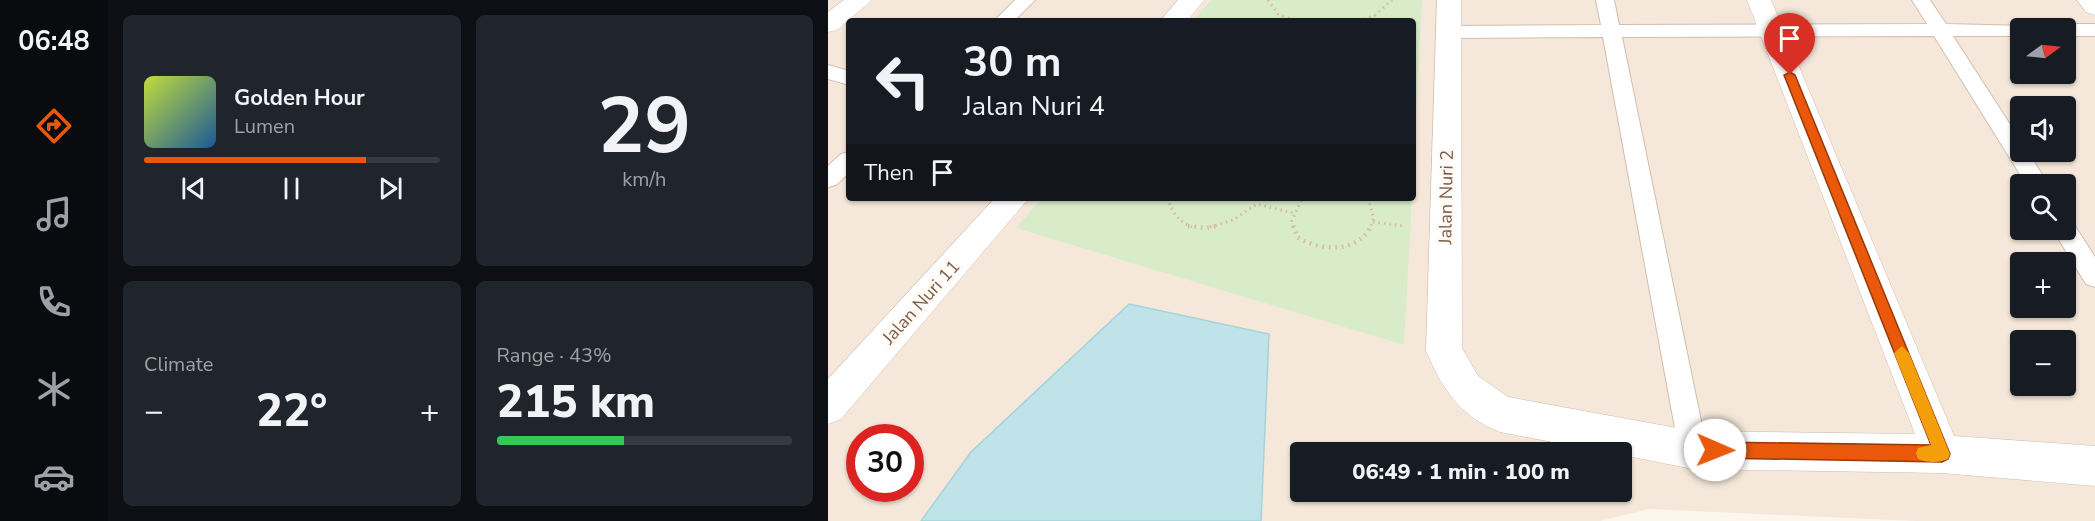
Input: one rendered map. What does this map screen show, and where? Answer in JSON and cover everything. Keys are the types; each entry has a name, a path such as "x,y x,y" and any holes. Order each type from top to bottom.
{"street":[{"path":"828,24 860,0"},
{"path":"1176,18 1192,0"},
{"name":"Jalan Nuri 2","path":"1449,0 1444,351 1465,388 1500,414 1693,450"},
{"path":"1759,0 1942,454"},
{"path":"2089,0 2095,7"},
{"name":"Jalan Nuri 11","path":"828,406 1011,201"},
{"path":"1693,450 1942,454 2095,466"}],"lane":[{"path":"1006,18 1026,0"},
{"path":"1605,0 1693,450"},
{"path":"1921,0 2031,174"},
{"path":"1448,32 2010,30"},
{"path":"2076,30 2095,30"},
{"path":"828,72 846,77"},
{"path":"828,179 846,163"},
{"path":"2071,240 2095,277"}],"path":[{"path":"1268,0 1278,14 1287,18"},
{"path":"1367,18 1375,15 1392,0"},
{"path":"1168,201 1172,214 1180,223 1190,228 1204,229 1222,225 1237,219 1257,204 1293,213"},
{"path":"1300,201 1293,213 1292,227 1300,239 1314,248 1332,250 1350,246 1365,236 1373,222 1374,207 1370,201"},
{"path":"1373,222 1401,226"}],"shaded area":[{"path":"828,0 2095,0 2095,521 1916,521 1649,509 1600,521 828,521"}],"green space":[{"path":"1211,0 1422,0 1416,116 1416,18 1196,18"},
{"path":"1039,201 1412,201 1404,345 1016,228"}],"water":[{"path":"1129,304 1269,334 1261,521 921,521 971,452"}],"slow traffic":[{"path":"1902,353 1942,454 1924,453"}],"route":[{"path":"1715,450 1942,454 1790,75"}]}
